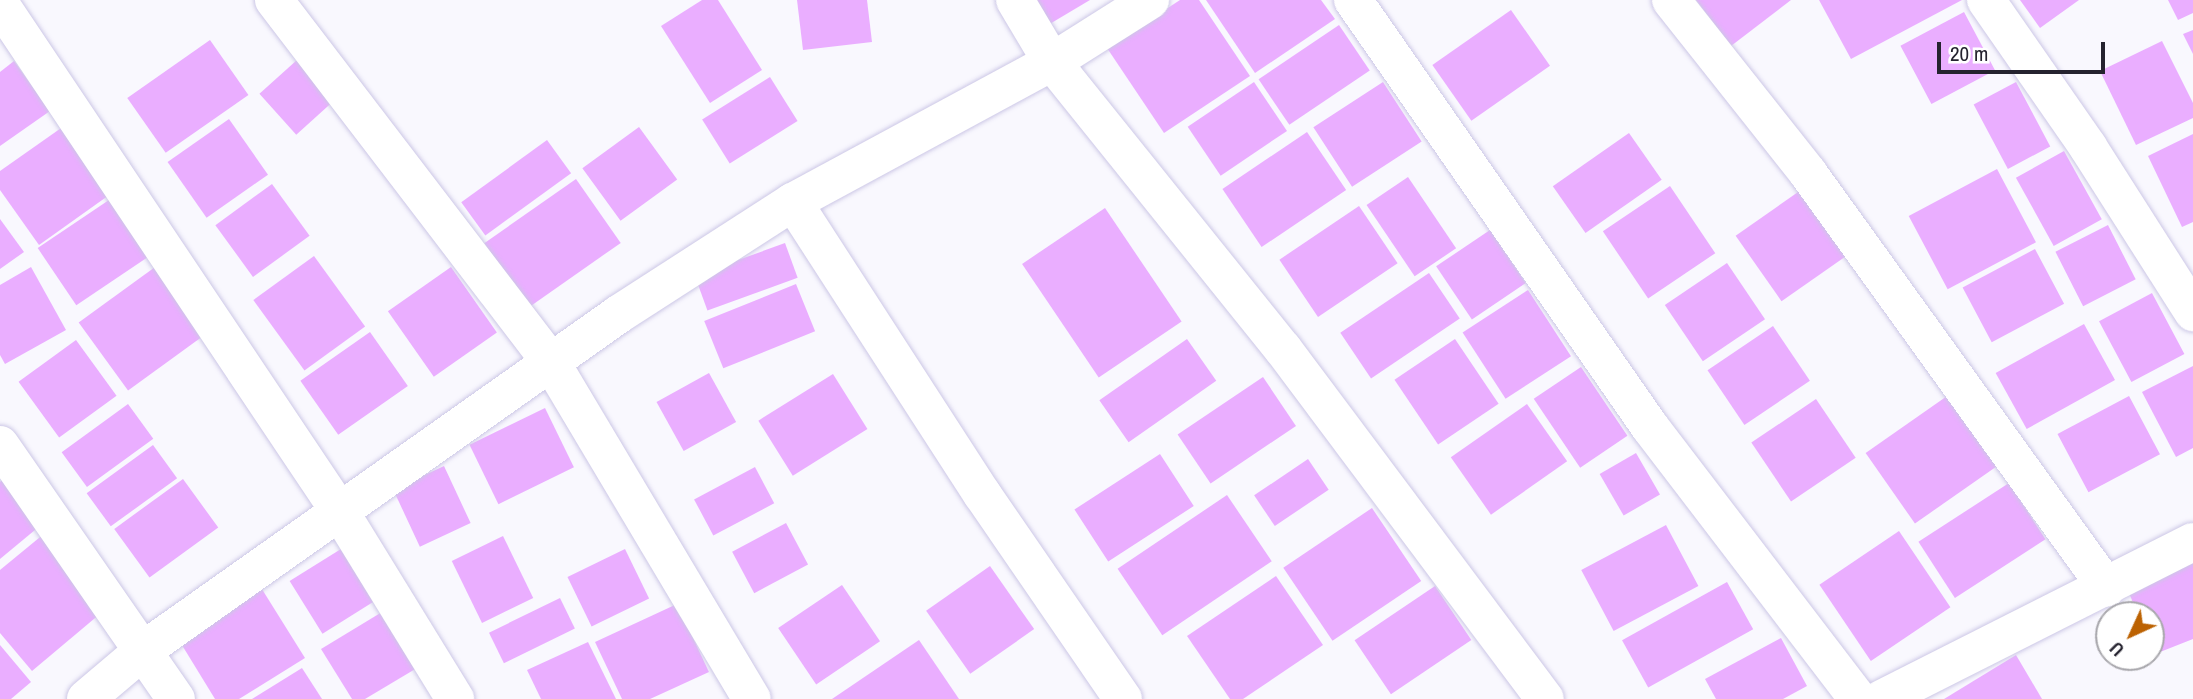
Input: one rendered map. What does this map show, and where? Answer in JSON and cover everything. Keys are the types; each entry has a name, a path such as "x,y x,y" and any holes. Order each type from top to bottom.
{"street":[{"path":"274,0 552,363 752,699"},
{"path":"1015,0 1052,62 1283,349 1545,699"},
{"path":"86,699 145,649 619,314 793,202 1052,62 1150,0"},
{"path":"1353,0 1650,427 1858,699"},
{"path":"1671,0 1808,173 2107,588"},
{"path":"1986,0 2088,147 2193,312"},
{"path":"0,4 340,512 455,699"},
{"path":"793,202 982,494 1123,699"},
{"path":"0,445 145,649 176,699"},
{"path":"1882,699 2107,588 2193,542"}],"building":[{"path":"702,0 718,0 762,70 710,103 661,26"},
{"path":"797,0 867,0 872,42 803,50"},
{"path":"1032,0 1090,0 1048,25"},
{"path":"1180,0 1199,0 1250,76 1164,133 1107,48"},
{"path":"1206,0 1321,0 1335,19 1255,73"},
{"path":"1696,0 1791,0 1731,46"},
{"path":"1819,0 1962,0 1851,59"},
{"path":"2020,0 2079,0 2040,28"},
{"path":"2168,0 2193,0 2193,13 2178,20"},
{"path":"1511,10 1550,66 1471,121 1432,65"},
{"path":"1964,12 1995,70 1931,104 1900,46"},
{"path":"1339,25 1370,71 1289,125 1259,79"},
{"path":"2193,30 2193,54 2183,34"},
{"path":"210,40 248,95 166,153 127,98"},
{"path":"2162,41 2193,103 2193,118 2136,145 2100,71"},
{"path":"307,51 344,92 296,135 259,94"},
{"path":"14,61 50,111 0,146 0,72"},
{"path":"770,77 798,121 730,163 702,119"},
{"path":"1254,82 1287,131 1221,176 1188,127"},
{"path":"1383,82 1422,142 1352,187 1313,127"},
{"path":"2016,82 2050,146 2008,169 1974,105"},
{"path":"229,119 268,175 207,218 168,162"},
{"path":"64,126 112,193 39,245 0,190 0,171"},
{"path":"639,127 677,180 621,221 582,168"},
{"path":"1307,132 1346,190 1262,247 1222,189"},
{"path":"1629,133 1662,180 1586,233 1553,186"},
{"path":"2193,134 2193,222 2182,227 2148,156"},
{"path":"547,140 571,173 485,235 461,202"},
{"path":"2064,151 2102,219 2054,246 2016,178"},
{"path":"1997,169 2036,242 1948,289 1909,216"},
{"path":"1408,177 1456,248 1415,276 1367,205"},
{"path":"576,179 621,243 529,307 484,243"},
{"path":"1811,183 1857,249 1782,301 1736,236"},
{"path":"272,184 310,236 253,277 215,225"},
{"path":"1670,186 1715,253 1648,298 1603,231"},
{"path":"109,200 148,257 76,305 38,248"},
{"path":"1359,206 1398,263 1318,317 1279,260"},
{"path":"1105,208 1182,322 1099,377 1022,264"},
{"path":"0,219 24,252 0,269"},
{"path":"2108,225 2136,279 2083,306 2055,252"},
{"path":"1490,230 1526,283 1472,319 1436,266"},
{"path":"785,243 798,278 707,311 695,276"},
{"path":"2035,249 2064,304 1992,342 1963,287"},
{"path":"314,256 365,326 304,370 253,300"},
{"path":"162,262 211,330 128,390 79,323"},
{"path":"1727,263 1765,319 1703,361 1665,305"},
{"path":"31,267 66,330 5,364 0,355 0,285"},
{"path":"451,267 497,333 434,377 388,311"},
{"path":"1429,273 1460,319 1371,378 1340,333"},
{"path":"796,284 815,331 723,368 704,321"},
{"path":"1528,290 1571,356 1506,399 1463,332"},
{"path":"2152,293 2184,354 2131,382 2099,321"},
{"path":"2084,324 2115,380 2027,429 1996,373"},
{"path":"1773,326 1810,381 1744,425 1708,370"},
{"path":"370,332 408,386 338,435 300,381"},
{"path":"1187,339 1216,381 1129,442 1099,400"},
{"path":"1455,339 1499,404 1438,444 1394,380"},
{"path":"76,340 117,396 59,438 19,382"},
{"path":"2193,366 2193,448 2176,457 2142,392"},
{"path":"1581,367 1627,436 1580,468 1534,399"},
{"path":"709,373 736,422 684,451 657,402"},
{"path":"833,374 867,429 793,476 758,421"},
{"path":"1263,377 1296,426 1211,484 1178,435"},
{"path":"1950,394 1999,464 1915,524 1866,453"},
{"path":"2129,396 2160,454 2088,492 2057,434"},
{"path":"1816,399 1856,458 1791,501 1751,443"},
{"path":"128,404 153,439 87,487 62,452"},
{"path":"1527,404 1567,461 1491,515 1451,457"},
{"path":"545,408 574,467 498,504 470,445"},
{"path":"153,445 177,478 111,526 87,493"},
{"path":"1636,453 1660,495 1624,516 1600,474"},
{"path":"1160,454 1194,506 1108,562 1074,510"},
{"path":"1308,459 1329,490 1275,526 1254,495"},
{"path":"444,466 471,523 420,547 393,490"},
{"path":"755,467 774,503 713,536 694,499"},
{"path":"3,479 41,525 0,559 0,482"},
{"path":"183,479 218,528 150,578 114,529"},
{"path":"2009,483 2045,539 1955,598 1918,542"},
{"path":"1227,495 1272,561 1162,635 1118,569"},
{"path":"1372,508 1421,581 1333,641 1283,568"},
{"path":"786,523 808,564 754,593 732,552"},
{"path":"1666,525 1698,586 1614,631 1581,570"},
{"path":"1899,531 1950,607 1871,661 1819,585"},
{"path":"45,533 107,608 32,671 0,633 0,570"},
{"path":"503,536 533,598 482,623 452,561"},
{"path":"349,544 382,597 322,634 290,581"},
{"path":"625,549 649,598 592,626 567,577"},
{"path":"2193,560 2193,639 2165,650 2165,601 2132,601 2127,588"},
{"path":"990,566 1034,629 970,674 926,611"},
{"path":"1276,576 1323,645 1243,699 1230,699 1187,636"},
{"path":"1727,582 1753,629 1648,687 1622,640"},
{"path":"842,585 880,641 816,684 778,628"},
{"path":"260,586 305,658 239,699 215,699 177,637"},
{"path":"1435,586 1471,640 1391,694 1355,640"},
{"path":"560,598 575,629 504,663 489,633"},
{"path":"677,604 709,672 650,699 622,699 595,642"},
{"path":"387,609 422,665 365,699 352,699 321,649"},
{"path":"1781,638 1807,686 1783,699 1716,699 1705,679"},
{"path":"919,640 959,699 832,699"},
{"path":"588,642 616,699 541,699 527,670"},
{"path":"0,645 31,682 11,699 0,699"},
{"path":"2016,655 2042,699 1944,699"},
{"path":"302,668 322,699 252,699"}]}
